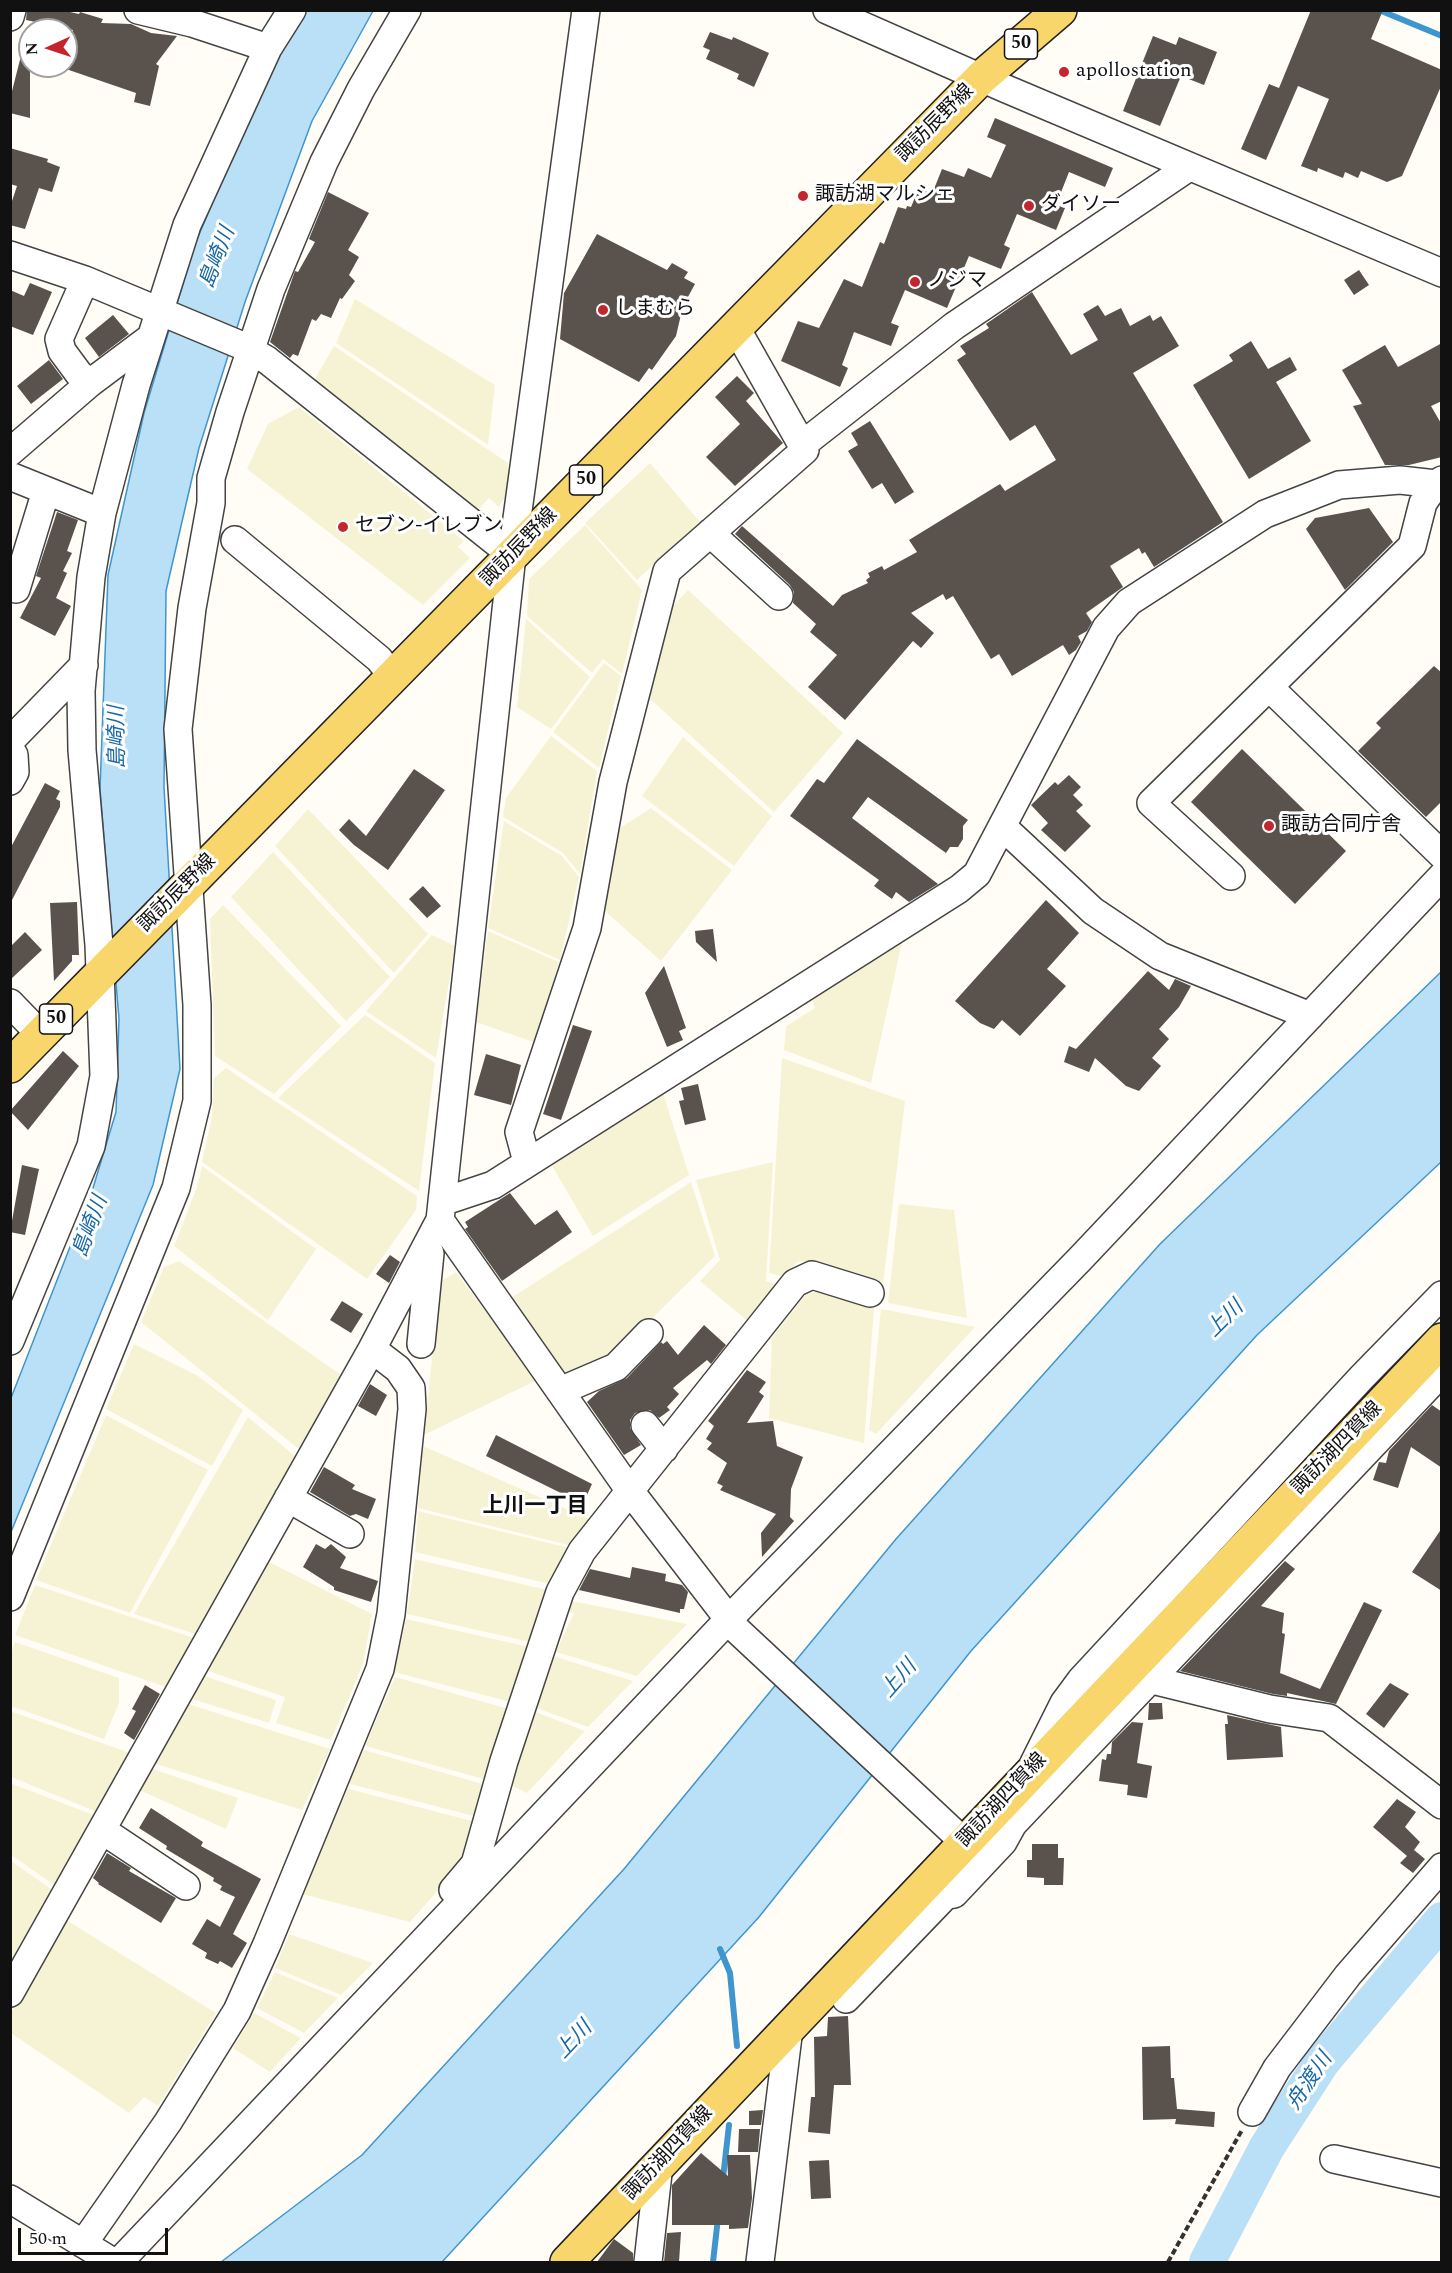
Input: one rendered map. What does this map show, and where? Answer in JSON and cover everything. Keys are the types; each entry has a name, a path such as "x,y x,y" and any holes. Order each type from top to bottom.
{"main road":[{"name":"諏訪辰野線","path":"10,1066 982,77 1060,10"},
{"name":"諏訪湖四賀線","path":"567,2262 789,2028 958,1838 1030,1773 1442,1340"}],"street":[{"path":"10,17 12,10"},
{"path":"138,10 192,23 268,48"},
{"path":"10,1341 91,1146 104,1076 104,968 82,750 84,665 91,577 102,513 150,338 162,311 188,225 268,48 291,10"},
{"path":"10,1597 176,1188 197,1101 197,1005 185,887 178,729 184,669 211,503 211,478 246,348 324,162 361,89 408,10"},
{"path":"421,1344 438,1221 512,555 586,10"},
{"path":"827,10 1189,167 1442,273"},
{"path":"802,445 954,326 1189,167"},
{"path":"10,255 85,280 162,311 246,348 267,360 512,555"},
{"path":"85,280 59,339 62,351 79,374 90,383"},
{"path":"527,1162 519,1132 587,928 613,782 667,571 752,494 805,450 736,328"},
{"path":"10,452 90,383 150,338"},
{"path":"10,477 102,513"},
{"path":"10,1993 372,1349 438,1221 527,1162 959,889 977,874 1106,628 1129,602 1265,514 1339,485 1400,480 1439,482"},
{"path":"1231,876 1152,803 1412,546 1423,503 1439,482"},
{"path":"16,589 46,491"},
{"path":"710,533 779,596"},
{"path":"235,540 379,659 393,677"},
{"path":"10,741 84,665"},
{"path":"1269,687 1442,855"},
{"path":"10,749 15,755 15,772 10,781"},
{"path":"1003,826 1093,912 1160,956 1310,1016"},
{"path":"119,2262 730,1621 1080,1258 1442,876"},
{"path":"10,1004 41,1035"},
{"path":"438,1221 630,1491 730,1621 958,1838"},
{"path":"429,1938 428,1921 475,1864 504,1761 560,1592 582,1551 795,1283 812,1275 870,1293"},
{"path":"1030,1773 1053,1722 1081,1680 1362,1377 1442,1295"},
{"path":"560,1390 616,1366 650,1333"},
{"path":"82,2244 168,2122 237,2011 381,1669 391,1614 412,1408 411,1388 398,1369 372,1349"},
{"path":"846,2000 946,1895 954,1894 1003,1842 1012,1824 1152,1680 1442,1372"},
{"path":"645,1425 664,1449"},
{"path":"288,1498 350,1534"},
{"path":"730,1621 755,1567"},
{"path":"1152,1680 1270,1709 1329,1718 1442,1805"},
{"path":"102,1830 186,1886"},
{"path":"1252,2112 1277,2068 1348,1975 1442,1867"},
{"path":"760,2262 789,2028"},
{"path":"1334,2159 1442,2183"},
{"path":"648,2262 659,2164"},
{"path":"10,2199 113,2262"}],"path":[{"path":"1168,2262 1252,2112"}],"shaded area":[{"path":"355,299 495,385 488,445 336,343"},
{"path":"334,346 508,463 508,492 499,507 489,498 475,513 313,382"},
{"path":"299,407 464,541 458,547 470,558 423,605 247,469 268,424"},
{"path":"650,463 700,522 637,580 585,523"},
{"path":"585,525 642,590 622,674 603,659 592,673 527,616 529,579"},
{"path":"688,590 843,733 774,812 647,696 670,609"},
{"path":"526,619 590,677 551,729 517,707"},
{"path":"604,663 621,676 599,768 553,732"},
{"path":"551,736 597,771 580,874 563,853 503,817 506,798"},
{"path":"683,737 772,816 734,866 642,796"},
{"path":"651,808 732,870 661,961 604,910 617,830"},
{"path":"308,809 428,934 394,973 275,846"},
{"path":"504,821 562,856 579,877 560,960 488,928"},
{"path":"273,852 390,977 346,1021 231,897"},
{"path":"223,905 341,1026 274,1094 215,1056 210,919"},
{"path":"488,931 559,962 536,1043 476,1022"},
{"path":"432,935 455,946 436,1058 366,1011"},
{"path":"902,942 871,1083 784,1050 786,1026 815,1008 812,1000"},
{"path":"365,1015 435,1063 419,1191 278,1098"},
{"path":"782,1058 905,1101 883,1284 806,1261 797,1262 786,1277 769,1273"},
{"path":"226,1068 417,1196 416,1210 367,1279 202,1162 212,1117 214,1078"},
{"path":"663,1093 689,1175 593,1236 551,1164"},
{"path":"773,1162 766,1281 775,1284 773,1295 750,1323 700,1281 720,1260 696,1180"},
{"path":"202,1166 316,1249 268,1320 174,1246 197,1187"},
{"path":"691,1182 715,1256 612,1358 566,1378 511,1298"},
{"path":"899,1204 954,1210 967,1318 888,1303"},
{"path":"179,1261 341,1375 300,1450 141,1322 164,1267"},
{"path":"456,1272 537,1380 424,1435 440,1282"},
{"path":"821,1290 874,1308 864,1443 769,1418 772,1338 805,1295"},
{"path":"881,1309 975,1327 876,1434 869,1430"},
{"path":"134,1344 198,1376 243,1410 212,1466 106,1409"},
{"path":"106,1415 208,1470 130,1613 36,1580"},
{"path":"248,1417 296,1457 195,1634 134,1614"},
{"path":"423,1446 594,1521 572,1546 418,1508"},
{"path":"418,1511 569,1548 550,1584 415,1552"},
{"path":"415,1559 547,1590 530,1642 407,1614"},
{"path":"265,1560 372,1614 363,1664 331,1740 276,1723 285,1697 205,1670"},
{"path":"35,1585 194,1638 166,1687 15,1635"},
{"path":"572,1601 687,1624 637,1676 556,1652 574,1613 569,1612"},
{"path":"406,1619 529,1647 511,1702 394,1672"},
{"path":"15,1642 119,1678 119,1703 104,1739 11,1706 11,1654"},
{"path":"550,1655 633,1681 588,1727 534,1707"},
{"path":"201,1675 276,1700 269,1723 189,1698"},
{"path":"395,1677 509,1709 487,1780 365,1746"},
{"path":"185,1703 330,1749 302,1810 150,1762"},
{"path":"10,1711 130,1753 97,1812 11,1777"},
{"path":"533,1711 585,1731 527,1793 509,1784"},
{"path":"361,1749 486,1785 477,1817 347,1783"},
{"path":"147,1767 238,1798 226,1829 137,1789"},
{"path":"10,1783 96,1816 57,1887 11,1855"},
{"path":"345,1788 476,1822 467,1857 410,1922 302,1894"},
{"path":"11,1861 54,1891 11,1971"},
{"path":"63,1918 216,2013 158,2106 144,2097 129,2113 11,2033 11,2013"},
{"path":"289,1934 373,1963 341,1995 275,1968"},
{"path":"275,1972 338,1998 304,2033 257,2008"},
{"path":"254,2013 301,2038 270,2072 233,2048"}],"water":[{"name":"島崎川","path":"305,11 373,11 312,121 245,302 199,448 166,591 164,787 180,1069 153,1185 11,1532 11,1398 93,1188 116,1112 119,1019 100,789 108,575 144,413 195,244 271,65"},
{"name":"上川","path":"1441,972 1441,1162 1257,1335 971,1651 759,1917 442,2262 221,2262 362,2155 624,1869 896,1539 1160,1244"}],"building":[{"path":"27,10 61,10 79,14 80,12 103,19 101,23 131,24 151,33 177,36 156,64 159,66 150,106 134,102 136,93 78,73 78,18 26,18"},
{"path":"1311,10 1383,10 1371,39 1442,70 1442,84 1402,176 1387,182 1361,171 1358,178 1345,172 1343,178 1318,168 1317,172 1301,166 1329,99 1298,86 1266,160 1241,149 1269,84 1279,88"},
{"path":"710,32 732,40 733,37 769,53 754,87 737,79 739,74 706,59 710,50 703,47"},
{"path":"1153,36 1176,45 1179,37 1217,52 1204,85 1181,76 1160,126 1123,111"},
{"path":"18,68 18,78 30,78 30,118 10,113 10,99"},
{"path":"995,118 1113,168 1105,187 1069,172 1056,205 1065,208 1056,230 1017,214 1004,245 1010,248 1001,269 969,256 947,308 905,290 891,323 899,326 891,346 854,332 842,365 848,368 840,387 781,361 798,321 819,328 844,279 862,287 880,242 884,244 898,207 906,209 907,206 911,207 919,188 932,194 942,169 964,177 968,168 991,178 1006,145 987,137"},
{"path":"10,148 48,159 47,162 60,167 52,192 39,188 25,229 10,225 10,207 17,186 10,184"},
{"path":"328,192 369,213 348,250 359,257 349,275 355,281 342,299 340,298 331,318 321,314 316,321 312,319 298,356 293,354 290,358 270,342 295,271 298,272 315,242 309,239"},
{"path":"597,234 667,270 672,263 688,272 684,278 695,284 683,306 676,336 652,370 649,368 639,382 560,339 564,293"},
{"path":"1359,270 1369,285 1354,295 1344,280"},
{"path":"30,283 52,292 33,335 10,326 10,290 24,296"},
{"path":"1032,292 1071,355 1098,340 1083,314 1098,305 1105,316 1121,308 1130,326 1150,315 1153,321 1161,316 1179,346 1133,373 1223,522 1154,567 1145,552 1142,554 1139,548 1110,566 1123,587 1086,613 1092,622 1087,631 1078,636 1081,642 1076,650 1069,655 1063,645 1012,676 999,654 991,659 953,596 946,600 943,594 911,613 934,633 921,648 913,641 845,720 808,687 837,655 810,632 816,624 793,603 794,592 790,585 735,534 742,526 833,606 842,595 868,583 866,580 870,577 868,573 882,566 884,570 917,552 909,540 1000,484 1005,491 1056,460 1035,425 1010,441 957,360 966,354 960,346 989,328 986,324"},
{"path":"113,315 129,334 99,357 85,338"},
{"path":"1251,341 1268,369 1290,357 1297,370 1276,382 1311,441 1249,479 1193,385 1233,361 1229,355"},
{"path":"1442,343 1442,401 1431,406 1442,425 1442,457 1409,465 1385,465 1353,406 1362,404 1342,370 1385,345 1398,367"},
{"path":"49,360 63,379 31,404 17,386"},
{"path":"737,376 754,393 746,401 783,443 735,486 706,457 740,424 715,397"},
{"path":"870,421 914,492 895,504 882,483 872,489 848,451 858,445 851,433"},
{"path":"1369,508 1393,542 1345,590 1306,529 1315,518"},
{"path":"57,512 78,520 67,551 72,553 63,571 67,573 56,598 71,606 55,636 20,618 41,578 36,576"},
{"path":"1434,666 1442,673 1442,801 1426,817 1358,751 1381,728 1376,723"},
{"path":"857,739 968,820 963,826 963,839 958,847 950,847 946,853 868,797 852,818 938,884 909,902 896,892 892,899 874,886 879,880 790,816 817,779 824,783"},
{"name":"諏訪合同庁舎","path":"1242,749 1346,851 1295,904 1191,802"},
{"path":"414,769 445,790 388,870 354,845 339,830 349,819 366,836"},
{"path":"1069,775 1081,787 1073,795 1083,805 1076,811 1091,826 1065,852 1041,830 1048,823 1031,805 1055,782 1058,785"},
{"path":"45,783 60,791 56,799 60,801 60,807 10,904 10,849"},
{"path":"423,886 441,906 427,918 409,899"},
{"path":"1046,900 1079,933 1047,969 1066,986 1020,1036 1002,1020 994,1029 980,1023 955,1001"},
{"path":"77,902 79,955 72,955 72,961 54,981 50,903"},
{"path":"713,929 717,962 696,942 695,931"},
{"path":"25,932 42,950 10,980 10,947"},
{"path":"664,966 686,1028 679,1031 683,1040 667,1047 645,993"},
{"path":"1148,971 1169,990 1175,979 1191,986 1179,1007 1159,1029 1169,1039 1152,1058 1161,1066 1139,1091 1126,1086 1095,1058 1089,1072 1064,1062 1069,1046 1076,1049"},
{"path":"573,1025 592,1031 561,1120 543,1114"},
{"path":"63,1051 79,1066 28,1130 10,1111"},
{"path":"486,1054 521,1065 511,1105 474,1095"},
{"path":"698,1084 706,1120 685,1125 679,1101 684,1100 681,1088"},
{"path":"22,1165 39,1169 25,1235 10,1232"},
{"path":"510,1193 535,1225 557,1210 572,1232 502,1281 465,1229 468,1227 465,1222"},
{"path":"390,1255 400,1262 389,1283 376,1274"},
{"path":"342,1301 363,1314 351,1333 330,1320"},
{"path":"704,1325 726,1345 711,1364 707,1360 673,1388 679,1394 667,1407 670,1410 659,1418 650,1410 635,1413 630,1420 630,1428 641,1445 624,1455 587,1402 599,1391 627,1378 661,1342 663,1344 667,1341 678,1355"},
{"path":"747,1370 766,1382 759,1392 764,1396 747,1423 773,1421 777,1446 803,1457 791,1489 790,1517 794,1521 762,1557 761,1533 776,1514 720,1490 723,1486 717,1483 727,1463 707,1449 712,1443 706,1439 714,1426 708,1421"},
{"path":"370,1384 387,1395 376,1416 358,1406"},
{"path":"1432,1405 1442,1412 1442,1468 1411,1447 1398,1488 1373,1480 1379,1462 1386,1463 1389,1451"},
{"path":"496,1435 592,1484 583,1504 486,1456"},
{"path":"324,1467 355,1485 352,1489 376,1499 368,1519 356,1514 350,1516 310,1492"},
{"path":"1442,1528 1442,1591 1412,1572"},
{"path":"316,1544 325,1549 331,1544 346,1557 340,1568 378,1581 371,1602 334,1590 334,1587 303,1567"},
{"path":"1285,1561 1295,1569 1261,1606 1284,1613 1282,1633 1285,1634 1280,1673 1320,1689 1364,1602 1382,1610 1336,1704 1287,1693 1287,1696 1273,1694 1180,1671"},
{"path":"632,1567 666,1574 665,1581 682,1585 688,1592 684,1609 680,1609 680,1613 579,1590 590,1569 630,1578"},
{"path":"1390,1683 1409,1694 1384,1728 1366,1714"},
{"path":"145,1685 160,1694 134,1740 124,1733 136,1711 132,1709"},
{"path":"1149,1703 1162,1703 1163,1719 1148,1720"},
{"path":"1227,1715 1281,1727 1283,1757 1227,1760 1225,1724 1228,1724"},
{"path":"1132,1722 1143,1723 1137,1763 1152,1766 1147,1798 1127,1795 1128,1785 1099,1781 1102,1759 1106,1760 1107,1754 1111,1754 1112,1742"},
{"path":"1397,1799 1416,1812 1405,1827 1420,1842 1414,1850 1425,1859 1413,1873 1400,1863 1407,1856 1373,1827"},
{"path":"151,1808 203,1842 201,1846 261,1879 233,1934 247,1943 232,1968 220,1961 218,1964 205,1958 207,1953 192,1944 207,1919 220,1927 235,1897 220,1890 222,1886 213,1881 214,1878 166,1849 167,1846 139,1828"},
{"path":"1032,1844 1058,1844 1058,1858 1064,1858 1063,1885 1044,1885 1044,1878 1027,1877 1027,1860 1032,1860"},
{"path":"107,1853 131,1868 129,1871 176,1898 161,1923 98,1884 93,1878"},
{"path":"848,2016 851,2085 834,2085 830,2134 808,2132 811,2097 815,2097 814,2037 827,2036 828,2017"},
{"path":"1170,2046 1171,2078 1174,2078 1177,2109 1215,2112 1214,2127 1175,2124 1176,2119 1143,2120 1142,2047"},
{"path":"763,2110 761,2125 749,2125 749,2111"},
{"path":"739,2129 760,2129 758,2152 738,2152"},
{"path":"701,2153 728,2176 727,2155 750,2155 752,2198 748,2228 729,2229 729,2225 672,2225 672,2185"},
{"path":"829,2160 831,2198 811,2199 809,2161"},
{"path":"681,2232 679,2262 664,2262 667,2233"},
{"path":"614,2239 633,2253 633,2262 597,2262"}],"waterway":[{"path":"1379,10 1442,36"},
{"name":"舟渡川","path":"1207,2262 1267,2147 1322,2062 1442,1920"},
{"path":"720,1949 730,1973 737,2046"},
{"path":"723,2178 729,2125"},
{"path":"713,2262 718,2218"}],"place":[{"name":"apollostation","path":"1064,72"},
{"name":"諏訪湖マルシェ","path":"803,196"},
{"name":"ダイソー","path":"1029,206"},
{"name":"ノジマ","path":"915,282"},
{"name":"しまむら","path":"603,310"},
{"name":"セブン-イレブン","path":"343,527"},
{"name":"諏訪合同庁舎","path":"1269,826"}],"district":[{"name":"上川一丁目","path":"535,1508"}]}
